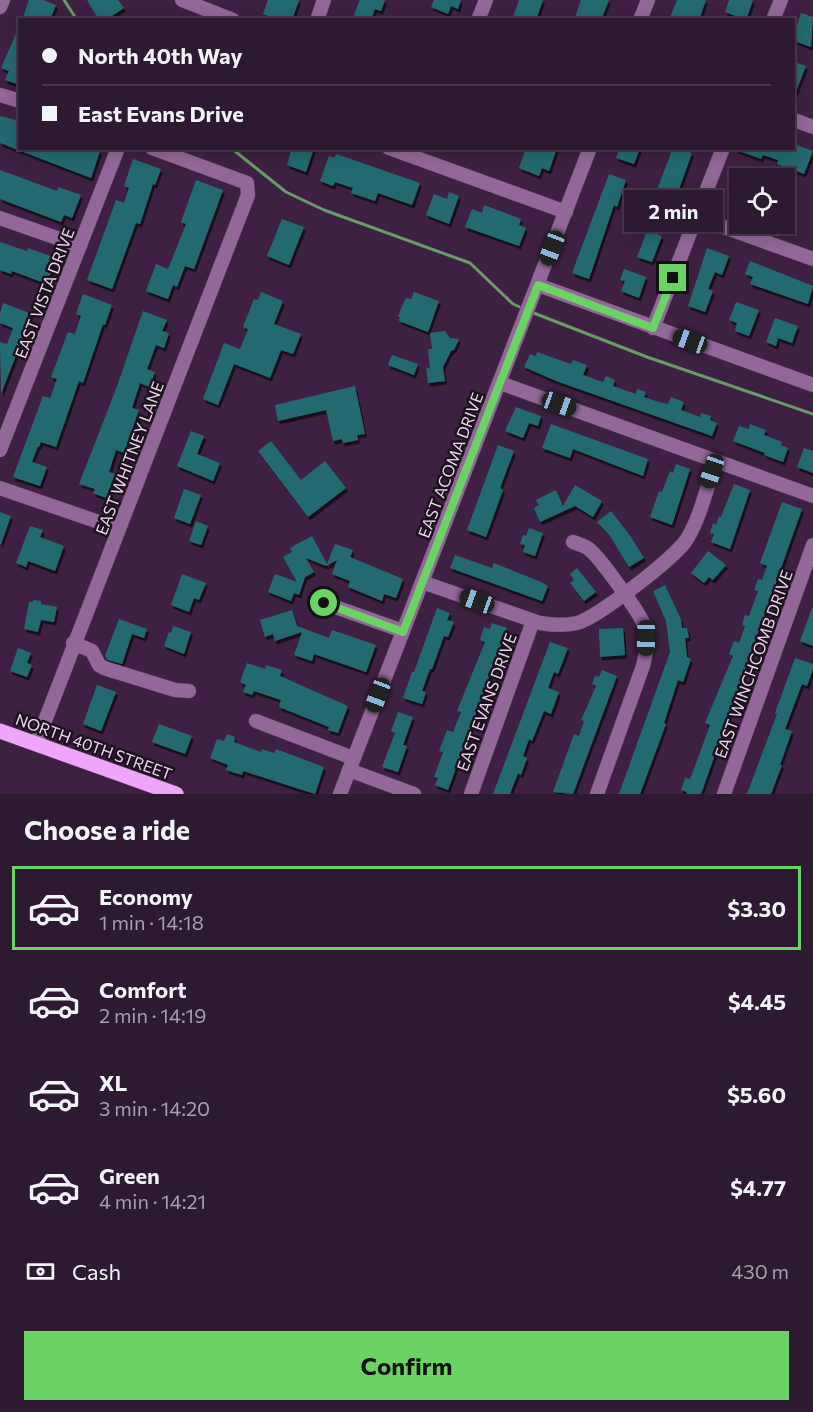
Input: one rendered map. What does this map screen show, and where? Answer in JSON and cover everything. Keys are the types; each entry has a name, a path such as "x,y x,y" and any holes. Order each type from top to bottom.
{"main road":[{"name":"NORTH 40TH STREET","path":"0,731 149,789 176,794"}],"street":[{"path":"0,7 3,0"},
{"path":"317,18 324,0"},
{"path":"479,18 486,0"},
{"path":"641,18 648,0"},
{"path":"774,18 781,0"},
{"path":"188,1 228,18"},
{"path":"0,94 18,101"},
{"path":"795,120 813,127"},
{"name":"EAST VISTA DRIVE","path":"0,450 117,150"},
{"name":"EAST WHITNEY LANE","path":"36,744 73,643 248,195 247,183 158,150"},
{"path":"399,150 425,155 566,212"},
{"name":"EAST ACOMA DRIVE","path":"340,794 589,150"},
{"path":"653,328 722,150"},
{"path":"696,217 813,260"},
{"path":"0,218 80,246"},
{"path":"536,290 653,328 813,385"},
{"path":"500,383 813,496"},
{"path":"422,582 532,621 554,625 578,622 600,611 624,594 668,559 686,541 716,461"},
{"path":"0,488 119,529"},
{"path":"573,542 590,550 644,624 646,651 597,794"},
{"name":"EAST WINCHCOMB DRIVE","path":"724,794 813,544"},
{"path":"324,603 403,632"},
{"name":"EAST EVANS DRIVE","path":"471,794 532,621"},
{"path":"73,643 92,651 99,665 104,668 175,690 189,691"},
{"path":"256,721 414,794"}],"building":[{"path":"29,0 43,0 56,5 51,18 23,18"},
{"path":"87,0 118,0 124,8 109,18 98,18"},
{"path":"268,0 299,0 293,18 272,18 263,14"},
{"path":"360,0 385,0 381,11 375,9 372,18 353,18"},
{"path":"434,0 461,0 458,9 451,6 448,14 431,7"},
{"path":"519,0 543,0 537,18 513,18"},
{"path":"581,0 609,0 602,18 575,18"},
{"path":"677,0 706,0 700,18 670,18"},
{"path":"729,0 753,0 747,18 725,12"},
{"path":"801,13 813,17 811,47 795,41 795,32"},
{"path":"18,29 18,84 5,80 9,71 1,68"},
{"path":"795,62 806,66 795,94"},
{"path":"0,116 18,120 18,150 0,143"},
{"path":"795,144 813,151 804,174 795,171 795,168 777,164 778,160 763,155 761,159 737,150 795,150"},
{"path":"18,150 98,150 100,151 91,178"},
{"path":"291,150 313,150 306,172 287,165"},
{"path":"525,150 556,150 549,171 542,168 539,176 519,168"},
{"path":"619,150 639,150 634,164 616,158"},
{"path":"672,150 692,153 668,220 648,213"},
{"path":"336,154 420,183 412,205 378,193 375,201 351,193 353,188 335,182 333,186 320,181 329,156 334,158"},
{"path":"133,159 161,169 155,185 153,184 140,224 136,223 112,289 87,280 116,200 124,203 129,188 124,186"},
{"path":"0,170 57,191 58,187 81,195 72,218 64,215 61,222 0,199"},
{"path":"609,174 626,180 617,207 614,205 589,279 572,273"},
{"path":"196,180 223,190 194,269 185,266 177,287 173,285 168,299 146,291 156,264 168,269 186,224 181,222"},
{"path":"449,192 459,196 449,224 426,215 434,194 447,199"},
{"path":"484,205 521,219 519,225 526,228 519,246 465,227 472,209 482,213"},
{"path":"282,219 304,227 289,265 267,256"},
{"path":"647,231 662,236 652,262 637,257"},
{"path":"0,242 27,251 28,248 56,258 47,284 12,271 11,274 0,270"},
{"path":"707,248 729,256 722,275 715,272 708,289 713,291 705,312 688,306"},
{"path":"750,261 813,286 808,304 750,284 753,277 745,274"},
{"path":"624,269 646,277 639,298 621,291 625,281 620,280"},
{"path":"261,292 283,301 274,324 301,334 293,354 281,350 270,378 234,364 218,405 203,399 224,343 240,349 248,329 243,327 254,299 258,300"},
{"path":"414,292 439,301 428,332 399,321 400,317 398,317 406,298 411,299"},
{"path":"83,294 112,305 105,325 103,324 83,383 79,381 56,447 41,442 38,446 32,462 47,467 40,486 13,477 43,396 50,398 57,379 51,377 68,332 75,334 81,316 76,314"},
{"path":"736,302 759,310 749,336 735,331 737,323 729,320"},
{"path":"3,303 32,314 1,394 0,342 7,344 13,328 0,323"},
{"path":"143,311 167,320 162,331 169,333 164,348 156,345 147,369 155,372 149,387 140,383 132,408 139,410 124,453 116,450 109,472 115,474 106,498 93,493 95,489 79,484"},
{"path":"775,318 798,326 792,343 778,338 776,346 766,342"},
{"path":"445,331 450,338 459,339 443,367 445,381 428,383 426,367 430,369 428,349 432,349 430,333"},
{"path":"537,352 571,364 573,360 587,365 583,375 603,382 606,376 615,380 613,386 636,394 637,389 646,392 644,397 668,404 671,397 684,402 681,410 700,417 701,413 711,416 710,420 717,423 712,436 556,381 524,367 530,354 536,356"},
{"path":"392,355 418,364 414,375 388,365"},
{"path":"355,386 365,434 357,435 358,440 343,443 342,439 333,441 326,410 278,421 275,405"},
{"path":"516,407 541,416 538,426 529,423 523,438 505,431"},
{"path":"551,424 648,459 643,476 573,449 570,458 542,448"},
{"path":"750,424 766,430 764,435 782,442 781,445 788,448 783,462 733,441 739,426 749,429"},
{"path":"191,431 204,436 197,454 220,463 213,481 177,466"},
{"path":"271,441 301,480 325,461 346,488 308,517 258,451"},
{"path":"498,445 514,451 500,488 503,490 486,537 467,530"},
{"path":"804,448 813,451 813,473 797,467"},
{"path":"676,464 690,469 672,525 650,517 659,491 662,492 670,471 673,473"},
{"path":"734,484 750,490 730,549 711,542 714,534 710,533 713,523 716,525 719,516 721,517"},
{"path":"575,485 602,501 593,517 575,506 540,522 534,508 539,505 536,500 556,490 563,506"},
{"path":"184,489 201,495 190,524 174,518"},
{"path":"782,502 802,509 701,794 686,794 687,792 681,790 685,778 690,779 692,774 710,725 705,723 733,656 729,654 734,641 739,643 745,626 742,625 745,615 749,616 758,591 754,590 758,579 762,580 767,566 760,563"},
{"path":"611,511 644,558 629,567 610,536 597,522"},
{"path":"0,512 11,516 1,544 0,544"},
{"path":"196,521 208,526 201,545 189,541"},
{"path":"30,526 43,530 40,537 64,546 55,571 28,561 26,567 16,563"},
{"path":"529,528 543,533 535,556 523,552 525,545 520,544"},
{"path":"312,536 327,564 335,544 353,550 350,557 403,579 396,598 384,594 382,601 348,587 350,581 332,574 337,560 326,566 306,558 314,572 305,577 299,595 294,593 291,601 268,592 275,574 297,582 283,557 292,552 290,548"},
{"path":"708,551 726,565 713,580 709,577 704,583 691,573"},
{"path":"455,555 492,568 494,563 541,582 548,586 542,601 450,568"},
{"path":"577,568 596,592 584,601 570,583 574,580 570,574"},
{"path":"182,574 206,583 199,600 194,598 189,612 171,605"},
{"path":"665,585 681,619 682,628 687,628 689,638 685,638 687,657 691,659 683,682 678,680 664,723 666,724 640,794 619,794 670,652 666,621 653,591"},
{"path":"33,600 57,607 54,622 41,620 38,632 24,629 29,602"},
{"path":"437,608 450,613 447,620 454,622 448,637 444,636 432,669 430,669 422,691 426,692 422,704 403,698"},
{"path":"813,608 813,646 800,641"},
{"path":"292,610 297,626 329,638 332,630 376,645 366,672 314,654 312,661 294,655 302,632 275,641 273,634 265,637 260,620"},
{"path":"119,619 147,629 144,638 132,634 122,664 108,660 105,656"},
{"path":"492,623 507,628 448,790 435,785 438,778 434,777 443,752 439,751 447,730 453,732 461,712 457,711 485,642 480,640 484,627 490,629"},
{"path":"173,626 191,632 184,654 164,646"},
{"path":"623,628 625,655 600,657 599,629"},
{"path":"550,642 568,648 558,674 554,672 548,688 559,692 551,714 544,711 532,741 529,739 523,756 527,758 521,775 518,773 510,794 493,794"},
{"path":"18,648 31,653 27,663 32,665 27,677 10,671"},
{"path":"795,658 813,664 813,669 807,686 802,684 785,729 792,731 780,765 782,765 771,794 747,794 777,714 775,713"},
{"path":"247,663 265,669 266,665 282,670 280,676 348,706 338,733 328,730 329,727 279,707 281,700 254,691 252,695 243,692 246,685 240,682"},
{"path":"602,670 617,676 573,794 553,792 574,734 579,736 584,721 581,720 596,686 592,684 595,676 599,677"},
{"path":"97,685 116,692 101,731 83,724"},
{"path":"398,712 413,717 403,745 407,746 398,772 382,767 395,733 391,731"},
{"path":"159,724 192,736 185,754 152,742"},
{"path":"227,734 235,737 234,742 261,752 262,749 274,753 276,749 324,767 315,794 243,771 242,775 226,770 228,765 210,758 217,739 224,741"}],"waterway":[{"path":"64,0 76,18"},
{"path":"234,150 286,192 324,210 470,263 513,304 522,308"},
{"path":"531,312 647,357 813,414"}],"route":[{"path":"324,603 403,632 538,285 653,328 673,278"}]}
